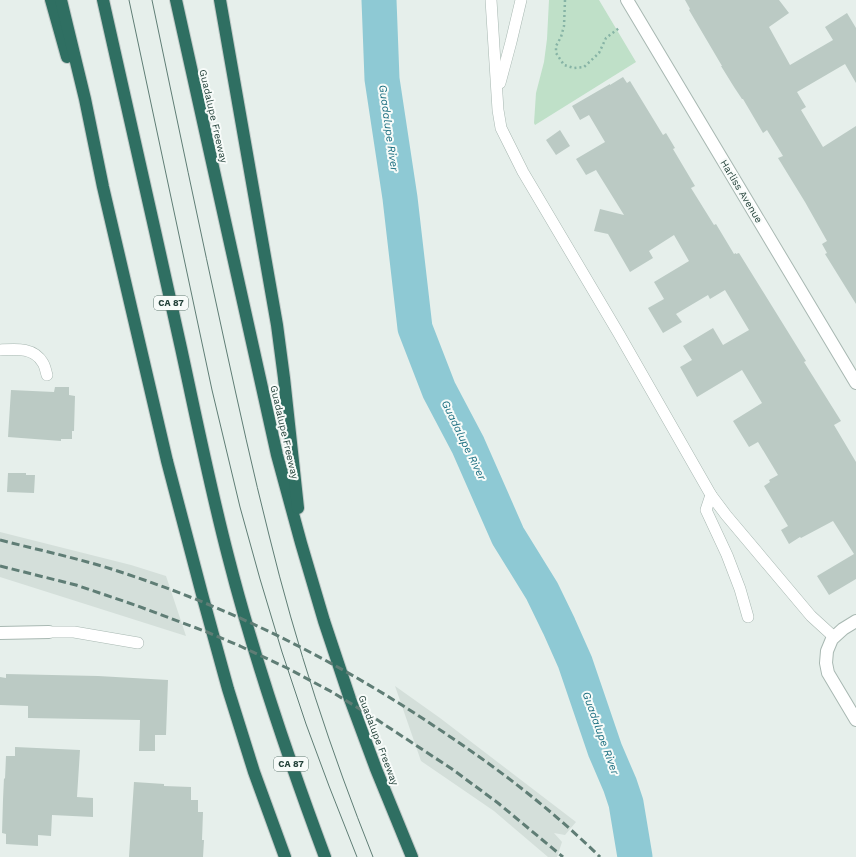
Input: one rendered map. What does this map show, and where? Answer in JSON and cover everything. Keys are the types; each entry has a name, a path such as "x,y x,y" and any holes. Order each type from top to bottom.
{"highway":[{"path":"51,0 103,187"},
{"path":"61,0 85,99 103,187 167,461 228,689 254,772 285,857"},
{"name":"CA 87","path":"103,0 208,472 228,555 251,639 275,716 325,857"},
{"name":"Guadalupe Freeway","path":"176,0 277,455 301,543 324,621 350,698 376,769 412,857"},
{"path":"220,0 277,325 301,543"}],"street":[{"name":"Harliss Avenue","path":"627,0 856,383"},
{"path":"856,621 834,637 827,651 826,663 828,673 856,720"},
{"path":"0,633 49,632"}],"lane":[{"path":"491,0 498,110 501,128 523,172 623,341 711,495 726,515 812,616 834,637"},
{"path":"497,93 521,0"},
{"path":"0,350 18,349 29,351 37,356 44,364 47,375"},
{"path":"711,495 706,510 727,555 740,589 748,617"},
{"path":"49,632 74,632 138,643"}],"path":[{"path":"565,0 564,26 561,37 556,46 556,53 564,65 574,68 584,67 599,53 606,38 619,28"}],"shaded area":[{"path":"0,532 131,565 166,576 186,636 0,577"},
{"path":"395,686 440,718 576,822 565,835 554,833 562,842 557,857 548,857 494,811 421,761"}],"green space":[{"path":"549,0 599,0 636,62 535,125 536,93 544,62"}],"building":[{"path":"685,0 779,0 789,13 769,27 790,65 833,40 825,27 847,13 856,28 856,83 845,64 797,92 806,107 801,110 823,147 856,126 856,304 825,254 827,253 822,244 827,241 778,158 783,156 767,130 763,133 743,99 734,87 689,10 690,9"},
{"path":"623,77 627,83 630,81 663,135 666,133 675,148 673,149 695,186 691,188 714,225 716,224 734,254 739,253 806,361 804,362 841,421 834,425 856,462 856,579 829,595 817,576 854,554 833,521 789,544 781,530 788,526 764,486 770,482 769,480 778,475 758,442 749,447 733,421 762,403 742,370 697,397 680,367 692,360 683,346 713,328 723,345 749,330 725,290 710,299 708,295 676,314 682,322 663,333 648,308 664,299 654,282 689,261 674,235 649,251 653,258 630,272 608,234 594,231 600,209 624,215 596,170 586,175 576,159 605,142 589,115 580,120 572,106"},
{"path":"560,130 570,146 556,155 546,140"},
{"path":"55,387 69,387 69,395 75,396 74,431 72,431 72,439 61,439 61,441 8,437 11,390 54,392"},
{"path":"8,473 26,473 26,475 35,475 34,493 7,492"},
{"path":"6,674 98,676 168,680 166,735 155,735 155,751 139,751 140,720 28,718 28,706 0,705 0,677 6,678"},
{"path":"15,747 80,750 77,797 93,798 93,817 52,815 51,836 38,835 38,846 6,844 6,834 2,833 6,756 15,756"},
{"path":"134,782 164,784 164,786 191,787 191,800 198,800 198,812 203,812 203,857 129,857"}],"waterway":[{"name":"Guadalupe River","path":"379,0 382,79 400,198 415,328 439,390 468,445 508,536 542,591 575,662 605,750 626,803 635,857"}],"tram line":[{"path":"129,0 212,390 240,507 282,652 306,724 357,857"},
{"path":"152,0 197,215 257,488 279,576 315,698 373,857"}],"railway":[{"path":"0,540 92,563 161,586 209,604 245,620 315,655 416,714 469,750 546,808 600,857"},
{"path":"0,566 76,585 135,605 207,632 287,668 332,692 373,717 452,769 498,803 563,857"}]}
